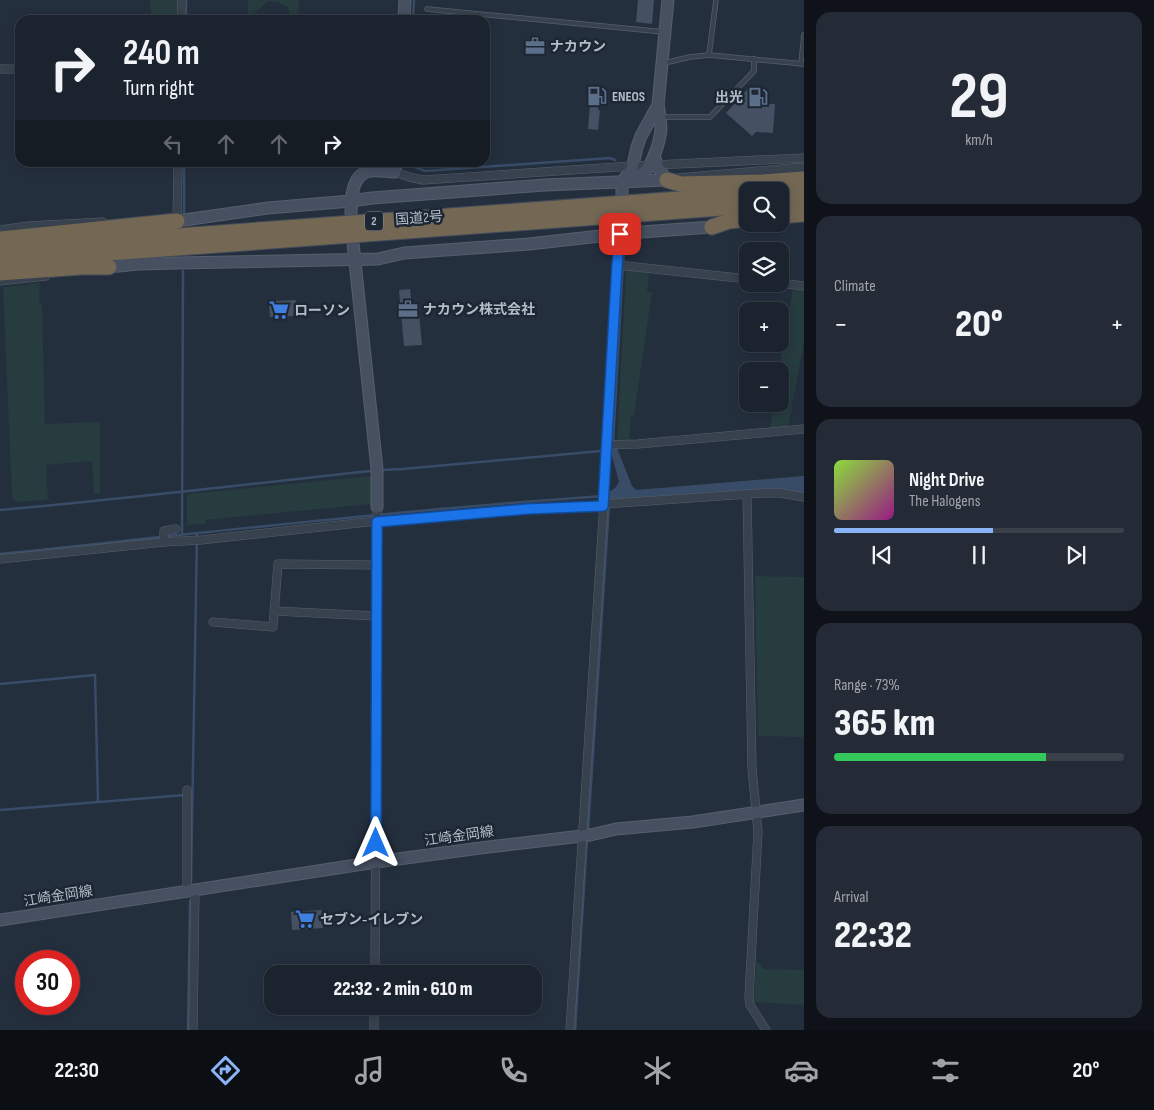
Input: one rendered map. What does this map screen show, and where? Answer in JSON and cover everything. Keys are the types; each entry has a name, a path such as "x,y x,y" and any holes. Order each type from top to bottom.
{"highway":[{"path":"667,180 681,184 804,179"},
{"path":"789,190 804,189"},
{"name":"国道2号","path":"0,248 739,195"},
{"path":"789,203 804,202"},
{"name":"国道2号","path":"0,260 739,207"},
{"path":"789,215 804,214"},
{"path":"712,227 729,221 739,220"},
{"path":"0,239 177,225"},
{"path":"0,273 81,267 109,267"}],"street":[{"path":"181,15 182,0"},
{"path":"404,15 405,0"},
{"path":"622,182 642,173 653,162 661,129 657,112 668,0"},
{"path":"0,69 15,69"},
{"path":"622,196 622,182 633,166 641,136 657,112"},
{"path":"351,215 352,192 360,176 369,171 396,167 409,177 422,180 633,166 653,162 804,158"},
{"path":"653,162 667,180"},
{"path":"177,225 178,167"},
{"path":"0,230 87,222 177,225 268,208 372,198 545,185 667,180 692,176 804,167"},
{"path":"789,222 804,221"},
{"path":"0,281 177,259 378,259 404,252 529,244 621,229 739,225"},
{"path":"570,1030 586,836 605,502 611,444 621,265 621,229"},
{"path":"353,243 377,469 375,965"},
{"path":"621,265 739,278"},
{"path":"789,284 804,286"},
{"path":"611,444 638,444 804,429"},
{"path":"0,559 164,538 197,540 377,521 605,502 780,493 804,497"},
{"path":"747,494 752,759 758,832 749,996 750,1005 766,1030"},
{"path":"164,538 164,531 176,529"},
{"path":"213,622 273,627 278,564 377,565"},
{"path":"274,611 376,616"},
{"path":"187,790 193,1030"},
{"name":"江崎金岡線","path":"0,920 376,862 586,836 616,829 693,822 804,805"},
{"path":"374,1015 374,1030"}],"lane":[{"path":"709,55 716,0"},
{"path":"427,9 489,15"},
{"path":"490,15 665,32"},
{"path":"662,64 690,56 709,55 803,64 804,35"},
{"path":"657,112 710,117 754,71 754,59"}],"green space":[{"path":"150,0 180,0 179,15 151,15"},
{"path":"248,0 299,0 298,15 290,15 288,7 278,2 268,1 256,12 248,15"},
{"path":"628,270 649,273 647,292 652,292 634,415 631,417 629,441 617,442 626,272"},
{"path":"40,283 39,301 42,304 45,424 100,422 100,493 94,494 92,461 46,465 48,499 18,502 12,497 3,287"},
{"path":"793,288 804,289 804,341 788,428 770,428 773,412 789,412 789,362 781,362 782,352 789,352 789,312"},
{"path":"371,476 371,504 205,520 205,524 187,525 187,494"},
{"path":"755,576 804,577 804,737 758,736"},
{"path":"756,962 761,964 763,969 804,970 804,1005 754,1002"}],"water":[{"path":"610,448 617,448 632,486 636,490 804,476 804,494 619,499 612,502 607,501 608,491 615,488 619,482"}],"building":[{"path":"638,0 654,0 652,24 636,22"},
{"path":"748,89 764,104 775,104 773,133 756,132 752,136 726,113"},
{"path":"591,93 600,93 598,130 588,129"},
{"path":"410,289 413,314 419,314 422,345 404,346 399,290"},
{"path":"296,300 296,316 270,317 269,304 276,304 275,301"},
{"path":"322,910 323,928 292,930 291,912"}],"waterway":[{"path":"186,0 186,15"},
{"path":"413,15 414,0"},
{"path":"490,166 610,158 615,160"},
{"path":"184,167 184,213"},
{"path":"415,167 425,171 482,167"},
{"path":"613,444 623,261 626,241"},
{"path":"182,535 183,271"},
{"path":"381,470 601,451"},
{"path":"0,510 371,471"},
{"path":"0,554 377,515 603,496"},
{"path":"588,831 609,504"},
{"path":"191,882 197,534"},
{"path":"0,684 95,675 98,801"},
{"path":"0,810 185,795"},
{"path":"575,1030 587,839"},
{"path":"188,1030 190,901"}],"place":[{"name":"ナカウン","path":"535,46"},
{"name":"ENEOS","path":"597,96"},
{"name":"出光","path":"758,97"},
{"name":"ナカウン株式会社","path":"408,309"},
{"name":"ローソン","path":"279,310"},
{"name":"セブン-イレブン","path":"305,919"}],"route":[{"path":"376,843 377,522 527,509 603,506 620,234"}]}
